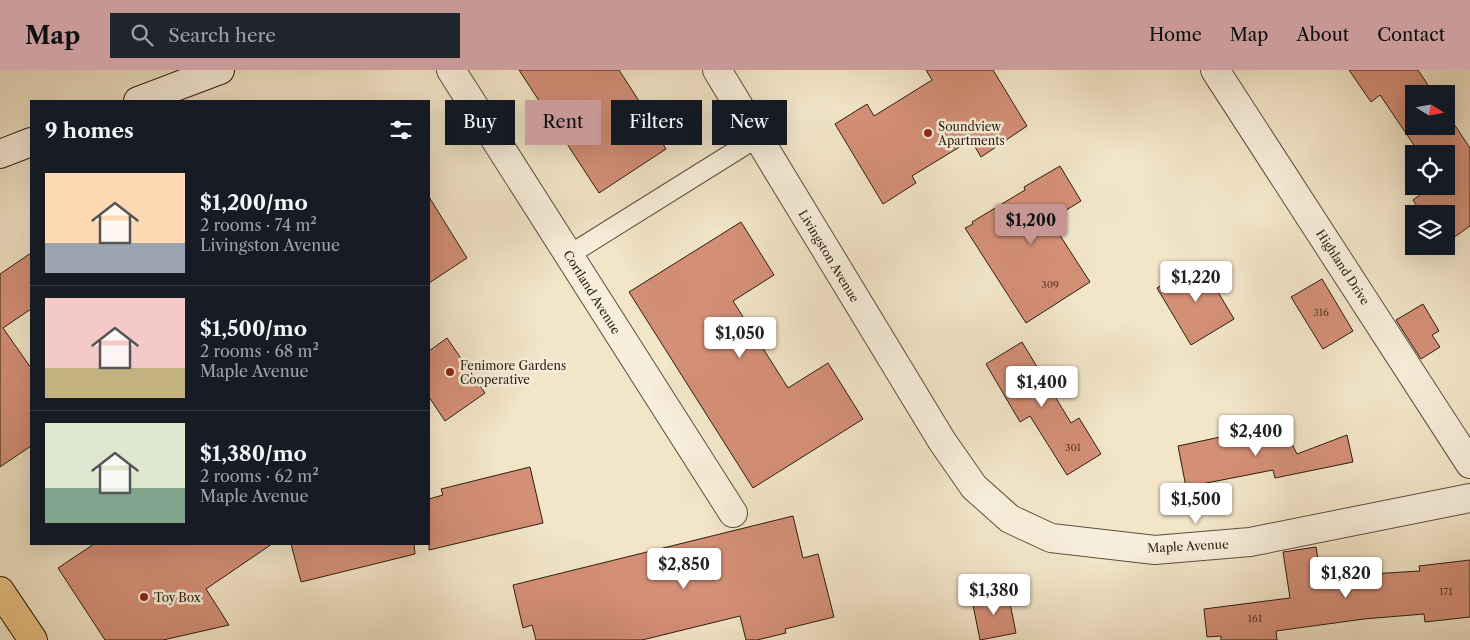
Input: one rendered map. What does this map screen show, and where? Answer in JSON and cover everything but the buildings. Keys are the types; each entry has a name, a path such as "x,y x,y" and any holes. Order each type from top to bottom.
{"main road":[{"path":"0,591 33,640"}],"street":[{"path":"141,100 220,70"},
{"name":"Cortland Avenue","path":"451,70 733,513"},
{"name":"Livingston Avenue","path":"717,70 735,100"},
{"name":"Highland Drive","path":"1215,70 1470,464"},
{"path":"0,154 30,142"},
{"name":"Livingston Avenue","path":"763,145 942,441"},
{"name":"Maple Avenue","path":"942,441 974,487 1010,519 1051,538 1155,550 1250,542 1470,498"}],"lane":[{"path":"569,255 745,145"}],"place":[{"name":"Soundview Apartments","path":"928,133"},
{"name":"Fenimore Gardens Cooperative","path":"450,372"},
{"name":"Toy Box","path":"144,597"}]}
